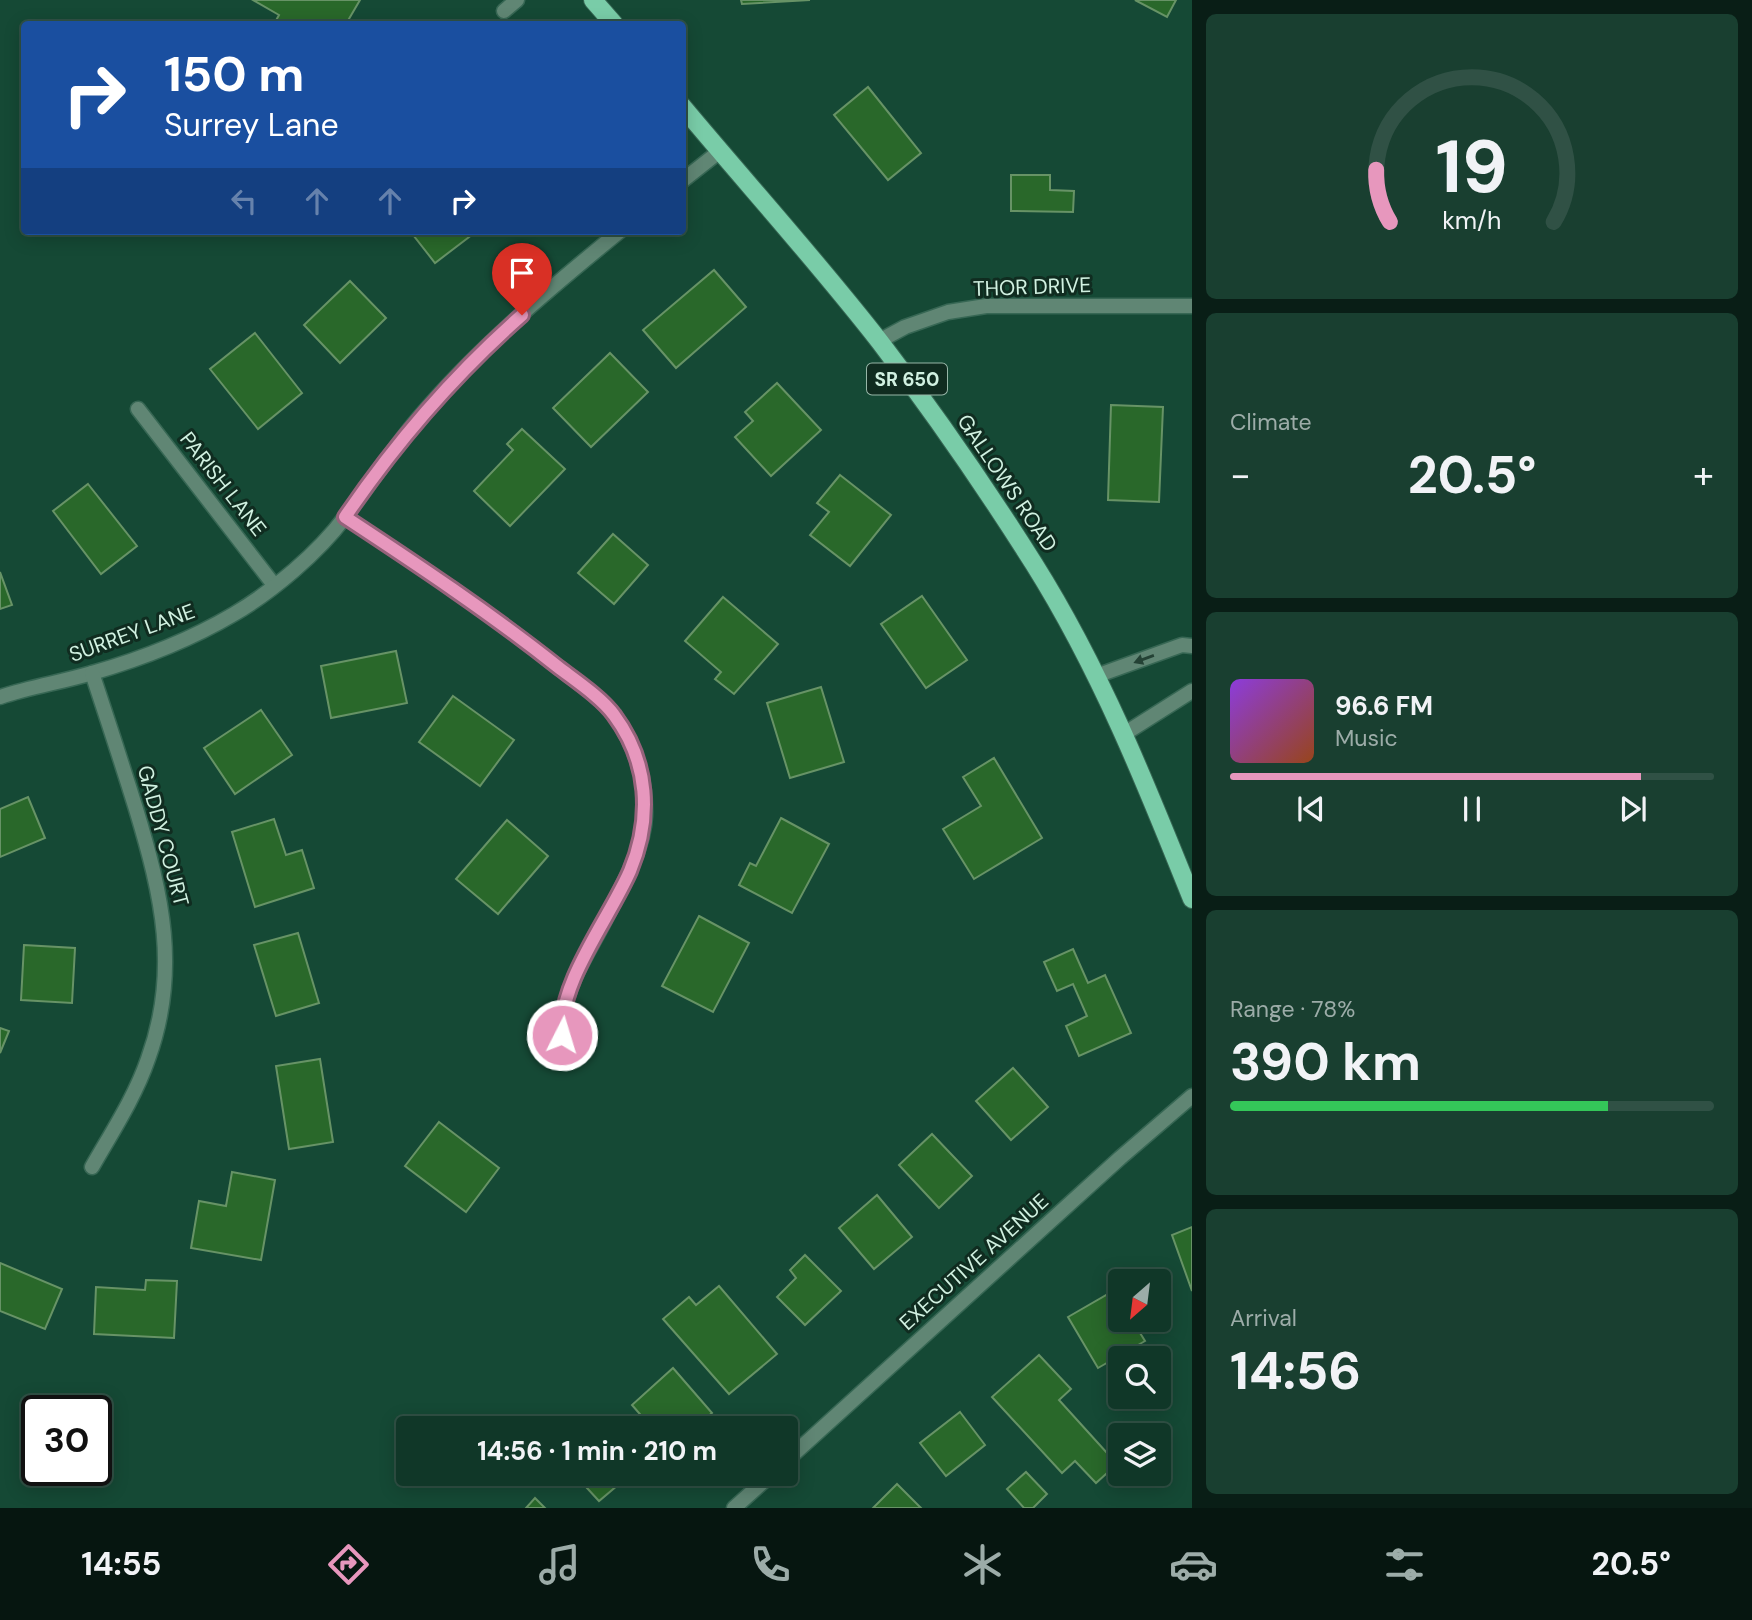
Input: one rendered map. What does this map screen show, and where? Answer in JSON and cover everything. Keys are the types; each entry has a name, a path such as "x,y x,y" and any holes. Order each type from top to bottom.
{"main road":[{"path":"593,0 611,21"},
{"name":"GALLOWS ROAD","path":"686,112 879,341 957,447 1035,566 1096,676 1139,764 1192,899"}],"street":[{"path":"504,11 517,0"},
{"path":"686,177 720,151"},
{"name":"SURREY LANE","path":"0,697 92,673 191,638 236,613 274,585 316,551 345,517 419,418 484,348 615,235"},
{"name":"THOR DRIVE","path":"879,341 905,327 948,312 986,306 1192,306"},
{"name":"PARISH LANE","path":"138,409 274,585"},
{"path":"345,517 429,572 520,637 613,713 632,745 643,784 645,818 635,859 625,882 567,993 561,1021 563,1050 567,1063"},
{"path":"1096,676 1182,645 1192,646"},
{"name":"GADDY COURT","path":"92,673 154,868 163,910 167,963 162,1007 149,1058 131,1099 92,1167"},
{"path":"1124,734 1192,691"},
{"name":"EXECUTIVE AVENUE","path":"798,1450 1192,1096"},
{"path":"734,1508 759,1486"}],"building":[{"path":"253,0 360,0 348,21 276,21 279,15"},
{"path":"741,0 810,0 742,4"},
{"path":"1135,0 1176,0 1167,17"},
{"path":"868,87 921,153 888,180 834,115"},
{"path":"1011,175 1050,175 1050,190 1074,191 1073,212 1011,211"},
{"path":"413,235 472,235 435,263"},
{"path":"714,270 746,307 676,368 643,330"},
{"path":"350,281 386,318 340,363 304,325"},
{"path":"255,333 302,393 258,429 210,369"},
{"path":"610,353 648,392 591,447 553,408"},
{"path":"777,383 821,430 771,476 735,437 753,421 745,412"},
{"path":"1111,405 1163,407 1159,502 1108,500"},
{"path":"522,429 565,469 510,526 474,491 513,450 507,444"},
{"path":"840,475 891,515 850,566 810,535 829,512 817,503"},
{"path":"88,484 137,546 101,574 53,511"},
{"path":"613,534 648,565 614,604 578,573"},
{"path":"0,572 12,605 0,609"},
{"path":"922,596 967,660 926,688 881,624"},
{"path":"723,597 778,644 734,694 715,679 721,672 685,641"},
{"path":"396,651 407,703 331,718 321,666"},
{"path":"821,687 844,762 790,778 767,703"},
{"path":"453,696 514,740 480,786 419,742"},
{"path":"261,710 292,755 235,794 204,748"},
{"path":"994,758 1042,838 974,879 943,829 981,806 963,777"},
{"path":"28,797 45,838 0,857 0,809"},
{"path":"781,818 829,844 792,913 739,885 750,863 756,866"},
{"path":"274,819 286,855 302,850 314,888 255,907 232,832"},
{"path":"507,820 548,856 498,914 456,879"},
{"path":"699,916 749,943 713,1012 662,986"},
{"path":"298,933 319,1003 276,1016 254,945"},
{"path":"24,945 75,948 72,1003 21,1000"},
{"path":"1073,949 1088,983 1105,975 1131,1033 1079,1056 1066,1026 1087,1016 1073,984 1057,991 1044,962"},
{"path":"0,1028 9,1031 0,1053"},
{"path":"320,1059 333,1142 289,1149 276,1066"},
{"path":"1013,1068 1048,1107 1011,1140 976,1101"},
{"path":"439,1122 499,1168 466,1212 405,1166"},
{"path":"932,1134 972,1176 939,1208 899,1165"},
{"path":"232,1172 275,1180 261,1260 191,1248 199,1201 226,1206"},
{"path":"877,1195 912,1237 874,1269 839,1228"},
{"path":"1192,1227 1192,1291 1172,1235"},
{"path":"805,1255 841,1291 805,1325 777,1297 796,1278 790,1270"},
{"path":"0,1263 62,1289 45,1329 0,1311"},
{"path":"146,1280 177,1281 174,1338 94,1334 96,1287 145,1290"},
{"path":"719,1286 777,1354 729,1394 663,1319 689,1297 696,1305"},
{"path":"1108,1294 1108,1332 1139,1332 1145,1341 1136,1346 1108,1346 1108,1362 1098,1368 1068,1317"},
{"path":"1039,1355 1071,1389 1059,1400 1108,1454 1108,1472 1096,1483 1075,1461 1062,1473 992,1397"},
{"path":"673,1368 712,1413 708,1416 642,1416 632,1405"},
{"path":"960,1412 985,1445 946,1476 920,1443"},
{"path":"1026,1472 1047,1494 1033,1508 1024,1508 1007,1489"},
{"path":"897,1484 921,1508 873,1508"},
{"path":"585,1486 617,1486 599,1501"},
{"path":"535,1498 545,1508 526,1508"}],"route":[{"path":"522,315 484,348 419,418 345,517 429,572 520,637 578,683 613,713 632,745 643,784 645,818 635,859 625,882 567,993 561,1021 562,1035"}]}
